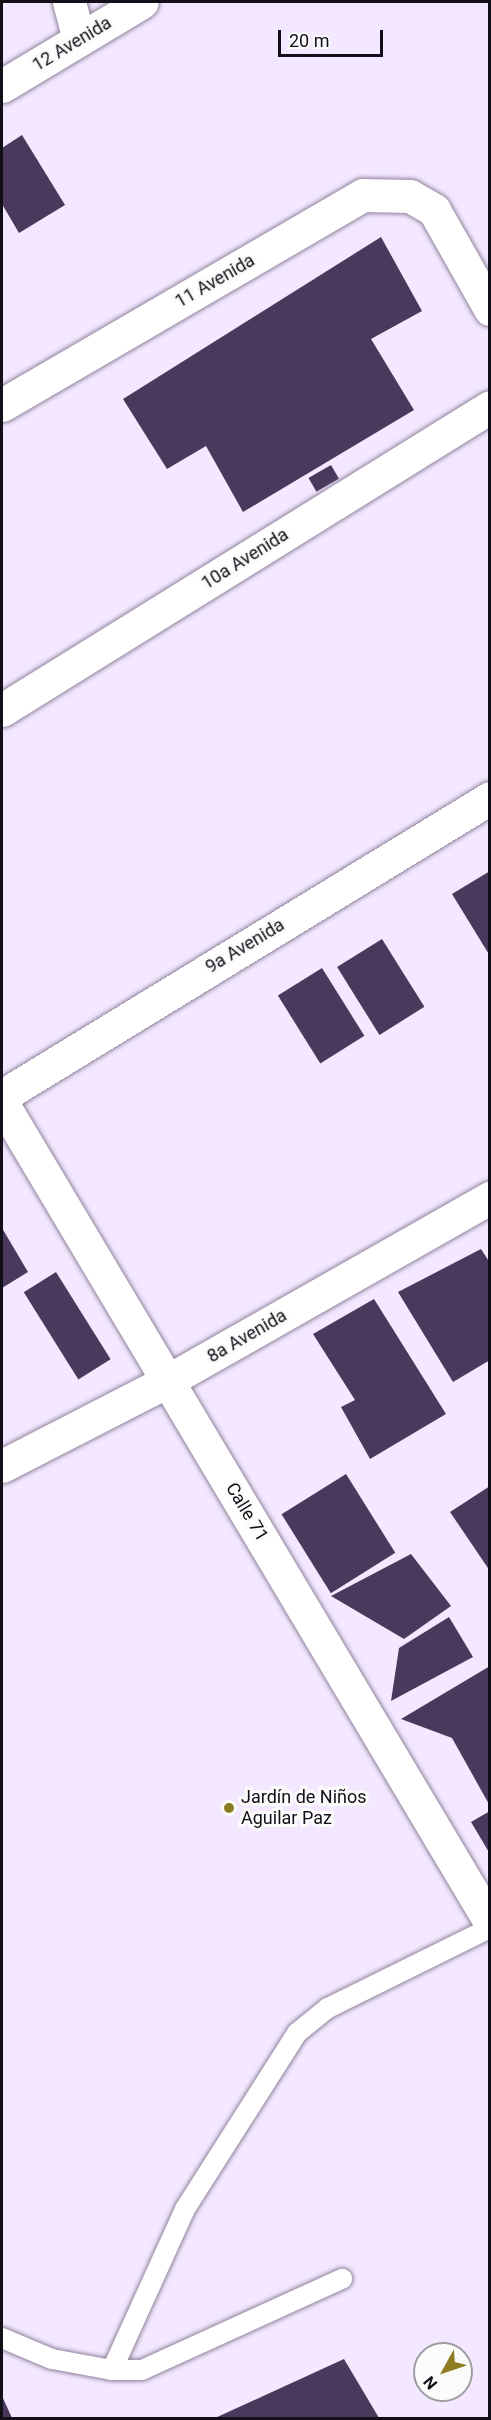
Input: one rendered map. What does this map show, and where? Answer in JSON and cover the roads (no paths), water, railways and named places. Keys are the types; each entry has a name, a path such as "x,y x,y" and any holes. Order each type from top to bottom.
{"street":[{"path":"69,2 79,40"},
{"name":"12 Avenida","path":"2,86 142,2"},
{"name":"11 Avenida","path":"2,405 363,195 410,196 434,210 489,309"},
{"name":"10a Avenida","path":"2,710 489,407"},
{"name":"9a Avenida","path":"2,1096 489,798"},
{"name":"Calle 71","path":"2,1103 169,1380 489,1922"},
{"name":"8a Avenida","path":"2,1466 169,1380 489,1198"}],"lane":[{"path":"112,2370 185,2210 297,2033 328,2008 489,1928"},
{"path":"2,2338 52,2359 112,2370 142,2370 342,2279"}],"place":[{"name":"Jardín de Niños Aguilar Paz","path":"229,1808"}]}
